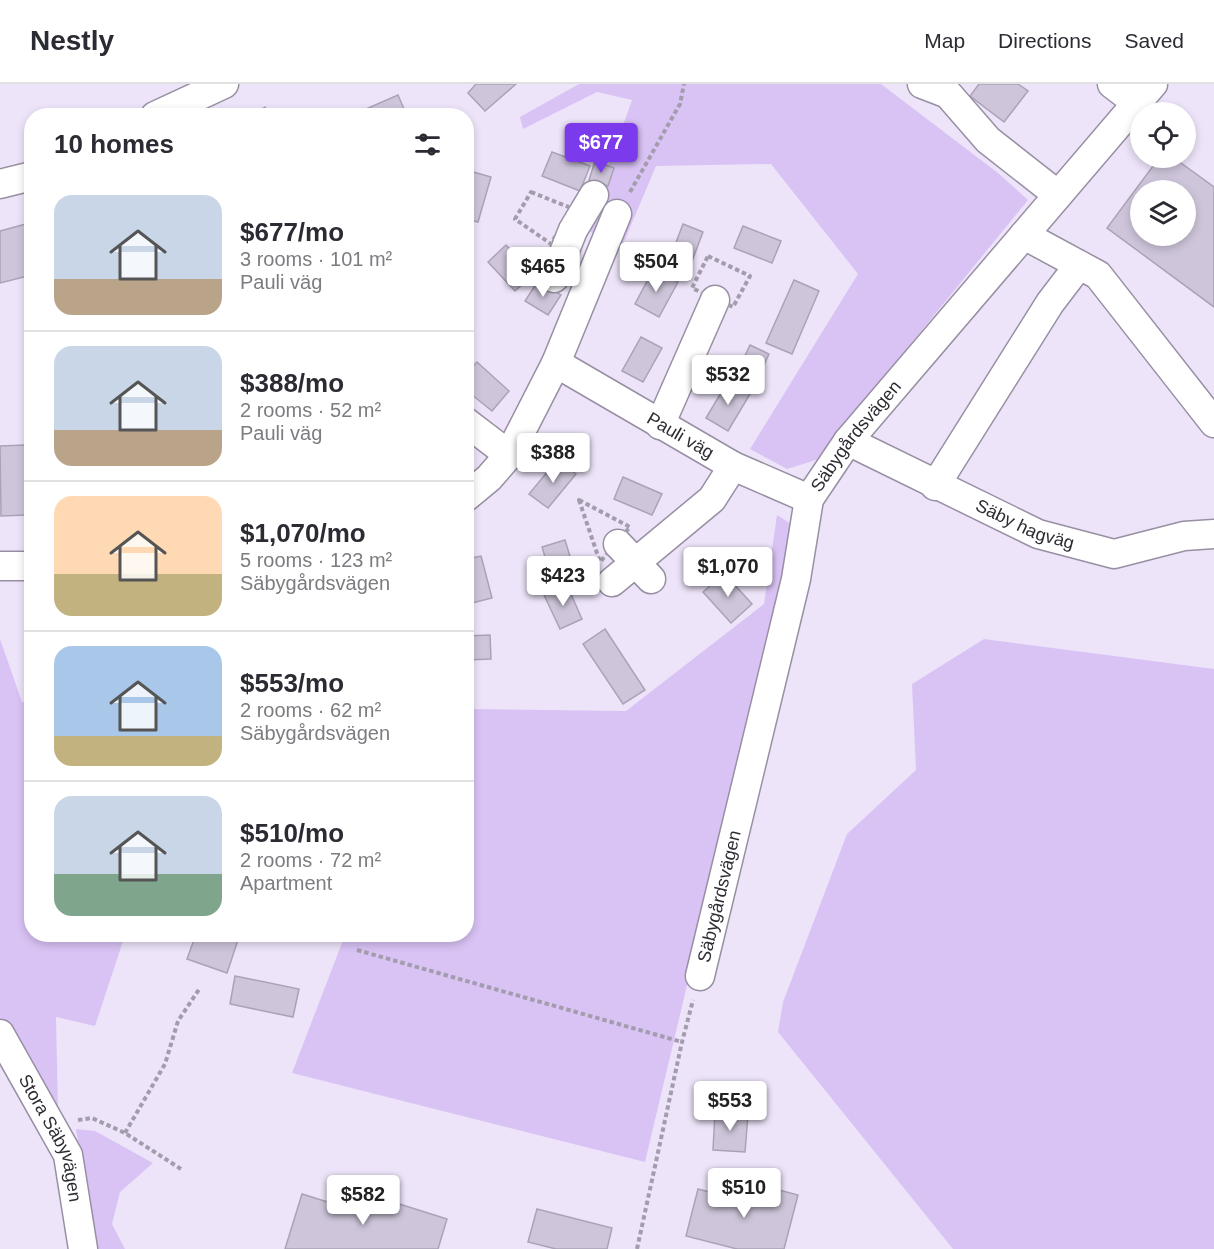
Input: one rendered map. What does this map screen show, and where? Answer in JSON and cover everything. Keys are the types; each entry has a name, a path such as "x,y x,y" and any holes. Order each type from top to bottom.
{"street":[{"path":"172,108 224,84"},
{"path":"922,84 948,94 988,140 1058,195"},
{"path":"1112,84 1145,93"},
{"name":"Säbygårdsvägen","path":"700,976 796,579 809,500 848,441 1145,93"},
{"path":"0,184 24,178"},
{"path":"554,278 568,228 594,195"},
{"path":"474,490 489,478 509,455 556,363 617,214"},
{"path":"568,228 604,244"},
{"path":"1024,235 1098,275 1214,423"},
{"path":"935,486 1050,303 1079,265"},
{"path":"660,424 715,300"},
{"name":"Pauli väg","path":"556,363 733,466 809,500"},
{"path":"474,428 509,455"},
{"name":"Säby hagväg","path":"848,441 935,486 1038,534 1114,554 1184,536 1214,534"},
{"path":"612,582 712,499 733,466"},
{"path":"0,566 24,566"},
{"name":"Stora Säbyvägen","path":"0,1034 68,1155 83,1249"}],"path":[{"path":"617,214 680,104 684,84"},
{"path":"531,192 571,208 568,228 551,244 515,219 531,192"},
{"path":"357,950 682,1042"},
{"path":"637,1249 682,1042 700,976"},
{"path":"125,1133 165,1064 177,1022 200,988"},
{"path":"52,1126 92,1118 125,1133 181,1168"}],"shaded area":[{"path":"579,84 881,84 998,173 1028,200 816,460 787,469 750,449 858,274 771,164 656,166 621,249 586,229 632,100 597,92 523,129 520,117"},
{"path":"777,515 796,527 645,1162 292,1073 342,942 474,942 474,709 626,711 764,604"},
{"path":"0,639 24,702 24,942 123,942 95,1026 56,1017 58,1110 0,1019"},
{"path":"984,639 1214,669 1214,1249 953,1249 778,1032 783,1002 847,834 916,770 912,684"},
{"path":"76,1129 95,1131 153,1163 120,1192 112,1224 125,1249 95,1249"}],"building":[{"path":"476,84 516,84 485,111 468,93"},
{"path":"979,84 1018,84 1028,91 1004,122 970,96"},
{"path":"398,95 404,108 368,108"},
{"path":"552,152 590,166 580,191 542,176"},
{"path":"595,161 614,168 608,186 589,180"},
{"path":"1152,168 1188,168 1214,187 1214,307 1131,246 1196,246 1196,180 1143,180"},
{"path":"474,172 491,177 478,222 474,221"},
{"path":"1130,197 1130,245 1107,228"},
{"path":"683,224 703,232 689,269 669,261"},
{"path":"24,225 24,277 0,283 0,231"},
{"path":"743,226 781,241 772,263 734,248"},
{"path":"506,245 533,275 515,291 488,262"},
{"path":"654,268 678,282 659,317 635,304"},
{"path":"794,280 819,291 792,354 766,343"},
{"path":"538,281 561,295 548,315 525,301"},
{"path":"641,337 662,348 643,382 622,371"},
{"path":"750,345 769,354 756,382 737,373"},
{"path":"477,362 509,391 492,411 474,396 474,365"},
{"path":"728,381 750,394 728,431 706,418"},
{"path":"24,445 24,515 1,516 0,446"},
{"path":"558,459 576,474 548,508 529,494"},
{"path":"623,477 662,494 652,515 614,499"},
{"path":"565,540 576,576 553,583 542,547"},
{"path":"481,556 492,598 474,602 474,557"},
{"path":"724,573 752,604 731,623 703,592"},
{"path":"567,585 582,619 560,629 544,595"},
{"path":"605,629 645,690 623,704 583,644"},
{"path":"490,635 491,659 474,660 474,636"},
{"path":"193,942 237,942 227,973 187,959"},
{"path":"235,976 299,989 293,1017 230,1004"},
{"path":"715,1112 748,1115 745,1152 713,1150"},
{"path":"756,1184 798,1195 784,1249 737,1249 686,1236 698,1189 752,1203"},
{"path":"355,1190 447,1219 438,1249 285,1249 302,1194 350,1209"},
{"path":"537,1209 612,1228 607,1249 556,1249 528,1242"}]}
